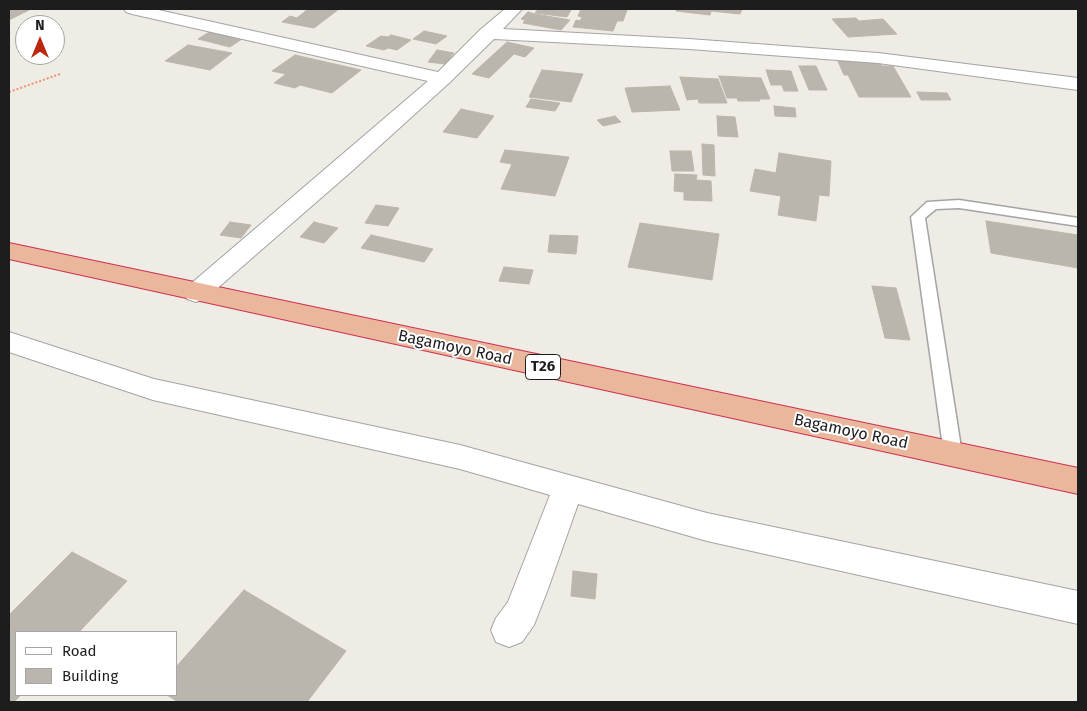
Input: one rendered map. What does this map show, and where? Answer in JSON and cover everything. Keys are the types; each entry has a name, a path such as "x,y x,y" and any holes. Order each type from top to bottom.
{"highway":[{"name":"Bagamoyo Road","path":"9,251 196,293 1078,481"}],"street":[{"path":"132,9 294,44 442,79"},
{"path":"196,293 442,79 487,33 514,9"},
{"path":"487,33 689,44 878,58 1078,84"},
{"path":"9,342 153,389 460,457 707,527 1078,608"},
{"path":"509,630 521,613 555,520 570,488"}],"lane":[{"path":"953,454 918,217 932,205 959,204 1078,222"}],"path":[{"path":"9,92 60,74"}],"building":[{"path":"9,9 31,9 15,15 15,17 9,20"},
{"path":"308,9 339,9 314,28 282,22 290,16 297,18"},
{"path":"538,9 571,10 567,17 535,13"},
{"path":"581,9 627,10 623,21 617,21 613,31 573,27 576,20 580,21 582,17 578,16"},
{"path":"677,9 742,9 740,14 711,11 710,15 676,11"},
{"path":"528,12 570,20 561,30 523,23 525,20 521,19"},
{"path":"856,18 859,21 883,19 897,34 848,37 832,19"},
{"path":"211,31 242,39 230,47 198,39"},
{"path":"424,31 447,36 436,44 413,39"},
{"path":"391,35 411,40 397,50 388,48 384,50 366,46 381,36 388,37"},
{"path":"507,42 534,48 525,57 514,54 489,78 472,74"},
{"path":"188,45 232,53 210,70 165,61"},
{"path":"437,50 454,53 445,64 428,62"},
{"path":"295,55 361,70 332,93 300,85 295,88 274,83 286,74 272,71"},
{"path":"837,59 878,60 882,66 893,66 911,97 859,97 848,75 844,75"},
{"path":"799,66 816,66 827,90 809,90"},
{"path":"542,70 583,74 571,102 529,97"},
{"path":"766,70 791,71 798,91 784,91 782,85 771,85"},
{"path":"719,76 761,78 770,99 738,101 737,98 727,98"},
{"path":"680,77 718,79 727,103 699,103 698,99 687,100"},
{"path":"670,86 680,110 632,112 625,88"},
{"path":"917,92 947,93 951,100 921,100"},
{"path":"531,99 560,103 555,111 526,107"},
{"path":"774,106 795,108 796,117 775,116"},
{"path":"461,109 494,116 477,138 443,132"},
{"path":"615,116 621,122 603,126 597,120"},
{"path":"717,116 735,117 738,137 718,136"},
{"path":"702,144 714,145 715,176 703,175"},
{"path":"505,150 569,157 555,196 501,189 512,164 500,162"},
{"path":"670,151 691,151 694,171 672,171"},
{"path":"779,153 831,161 829,196 819,195 816,221 778,215 781,196 750,191 755,169 776,173"},
{"path":"675,174 697,175 696,180 711,181 712,201 684,200 684,192 674,191"},
{"path":"376,205 399,208 388,226 365,223"},
{"path":"986,221 1078,235 1078,268 991,253"},
{"path":"230,222 251,225 241,238 220,235"},
{"path":"314,222 338,228 324,243 300,237"},
{"path":"640,223 719,234 712,280 628,267"},
{"path":"371,235 433,249 424,262 361,248"},
{"path":"550,235 578,236 576,254 548,252"},
{"path":"504,267 533,270 529,284 499,281"},
{"path":"872,286 896,288 910,340 885,338"},
{"path":"72,552 127,581 80,631 15,631 15,696 20,696 14,702 9,702 9,615"},
{"path":"573,571 597,574 595,599 571,596"},
{"path":"244,590 346,651 307,702 178,702 169,696 178,696 178,665"}]}
